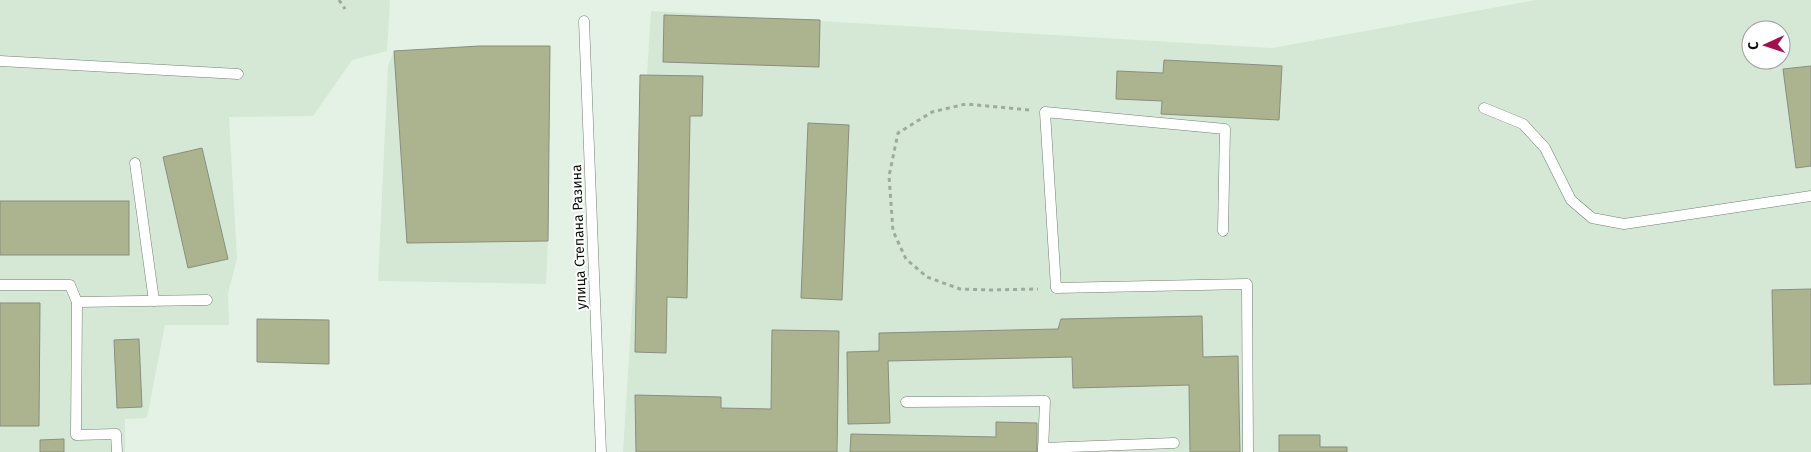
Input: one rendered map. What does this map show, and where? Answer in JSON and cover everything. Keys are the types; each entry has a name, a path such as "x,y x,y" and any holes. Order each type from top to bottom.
{"lane":[{"name":"улица Степана Разина","path":"584,20 601,452"},
{"path":"0,61 238,74"},
{"path":"1484,108 1523,124 1545,148 1571,200 1592,218 1624,224 1811,196"},
{"path":"1223,231 1226,129 1045,112 1056,288 1247,284 1248,452"},
{"path":"135,163 154,301"},
{"path":"1,285 70,285 77,302 76,435 116,434 117,452"},
{"path":"77,302 206,300"},
{"path":"906,402 1045,401 1043,450 1174,443"}],"path":[{"path":"339,0 345,9"},
{"path":"1045,112 966,104 932,112 898,133 888,176 893,232 906,259 927,277 960,289 1056,288"}],"shaded area":[{"path":"0,0 390,0 387,51 352,60 313,116 229,117 237,259 228,293 229,325 165,325 147,418 125,419 125,452 0,452"},
{"path":"1536,0 1811,0 1811,452 623,452 651,11 1272,48"},
{"path":"479,46 550,46 546,284 378,281 388,66 394,51"}],"building":[{"path":"664,15 820,20 819,67 663,62"},
{"path":"479,46 550,46 548,241 407,243 394,51"},
{"path":"1164,60 1282,66 1279,120 1161,114 1162,101 1116,99 1117,71 1163,73"},
{"path":"1811,66 1811,166 1796,168 1783,70 1791,70 1791,68"},
{"path":"640,75 703,76 702,116 690,116 687,298 667,297 666,353 635,352"},
{"path":"808,123 849,125 842,300 801,298"},
{"path":"202,148 228,259 188,268 163,157"},
{"path":"0,201 129,201 129,255 0,255"},
{"path":"1811,289 1811,384 1774,385 1772,290"},
{"path":"0,303 40,303 39,426 0,426"},
{"path":"1202,316 1203,357 1238,356 1240,452 1190,452 1189,385 1073,388 1072,357 888,361 890,423 848,424 847,352 879,351 879,333 1058,329 1061,319"},
{"path":"257,319 329,320 329,364 257,362"},
{"path":"772,330 839,331 837,452 636,452 635,395 721,397 721,408 771,409"},
{"path":"139,339 142,407 117,408 114,340"},
{"path":"996,422 1037,423 1037,452 850,452 851,434 996,437"},
{"path":"1279,435 1320,435 1320,447 1347,447 1347,452 1279,452"},
{"path":"64,439 64,452 40,452 40,440"}]}
